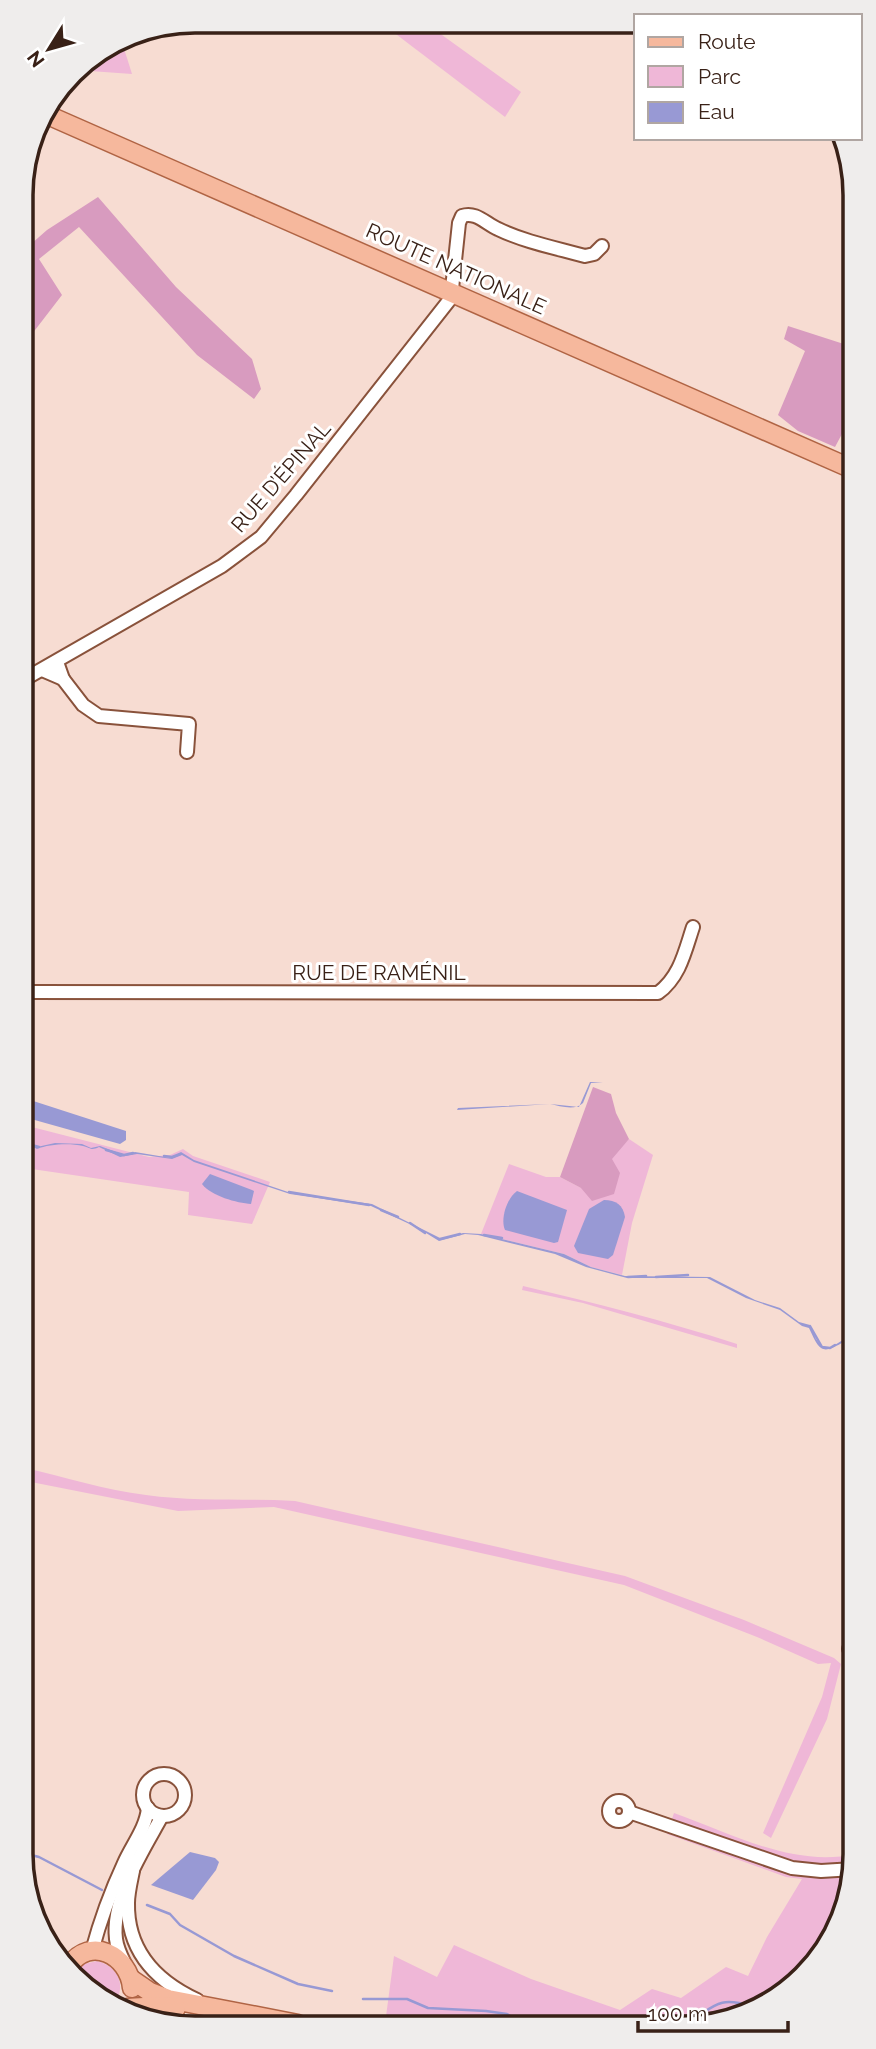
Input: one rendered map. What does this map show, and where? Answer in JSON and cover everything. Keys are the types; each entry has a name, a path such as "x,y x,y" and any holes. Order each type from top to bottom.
{"main road":[{"name":"ROUTE NATIONALE","path":"53,118 843,465"},
{"path":"73,1961 92,1951 104,1952 116,1956 150,1993 243,2016"},
{"path":"128,1972 131,1997 129,2001"},
{"path":"142,2007 161,2006 234,2016"}],"street":[{"path":"452,292 450,286 459,223 463,216 469,214 496,229 585,256 594,254 602,246"},
{"name":"RUE D’ÉPINAL","path":"34,674 222,566 261,537 451,298 452,292"},
{"path":"57,662 63,679 83,705 99,716 189,724 187,752"},
{"path":"42,670 63,679"},
{"name":"RUE DE RAMÉNIL","path":"34,992 658,993 669,984 679,967 694,927"},
{"path":"92,1951 123,1864 146,1818 148,1808 143,1793 150,1779 164,1774 177,1778 184,1789 182,1805 170,1815 162,1816 148,1808"},
{"path":"629,1812 792,1868 821,1871 842,1869"},
{"path":"128,1972 117,1948 115,1936 119,1908 133,1871 162,1816"},
{"path":"133,1871 128,1899 129,1927 135,1945 147,1963 163,1981 178,1991 247,2016"}],"green space":[{"path":"440,33 521,92 505,117 395,34"},
{"path":"124,50 132,74 92,71 114,55"},
{"path":"33,1127 149,1157 170,1155 183,1149 193,1156 270,1182 252,1224 188,1215 189,1192 33,1169"},
{"path":"629,1139 653,1155 632,1223 622,1275 591,1267 564,1254 481,1234 509,1164 546,1177 560,1177 581,1188"},
{"path":"523,1286 684,1328 737,1344 737,1348 583,1303 522,1290"},
{"path":"33,1470 100,1487 146,1495 295,1501 625,1576 744,1620 834,1658 841,1664 827,1719 771,1838 763,1833 822,1697 831,1663 818,1664 624,1585 274,1507 178,1511 33,1482"},
{"path":"674,1813 786,1852 809,1856 842,1856 840,1885 826,1925 803,1961 788,1976 743,2003 702,2014 386,2016 394,1956 437,1977 454,1945 531,1979 620,2010 652,1989 681,1998 726,1967 748,1976 767,1937 802,1879 786,1877 667,1834"},
{"path":"97,1961 110,1967 120,1982 119,1996 88,1976 80,1965"}],"shaded area":[{"path":"98,197 176,287 252,359 261,389 254,399 197,355 79,227 39,259 62,295 34,332 34,241"},
{"path":"788,326 843,344 843,432 835,447 798,431 778,415 805,351 784,339"},
{"path":"593,1087 611,1094 616,1113 629,1139 612,1159 620,1173 614,1194 592,1201 581,1188 560,1177"}],"water":[{"path":"590,1082 603,1082 591,1083 580,1105"},
{"path":"33,1101 126,1131 126,1140 120,1144 33,1120"},
{"path":"550,1104 457,1110 458,1108"},
{"path":"55,1143 82,1144 91,1148 100,1146 124,1155 135,1152 171,1158 181,1152 194,1160 291,1193 372,1204 442,1239 463,1233 481,1234 564,1254 591,1267 625,1276 710,1277 755,1300 780,1308 799,1322 810,1325 823,1348 842,1342 831,1348 822,1349 809,1328 802,1326 780,1310 746,1298 707,1278 627,1278 586,1267 555,1254 478,1235 465,1234 439,1241 371,1206 290,1194 194,1162 182,1155 172,1159 137,1154 120,1157 99,1147 93,1149 60,1144 37,1149 33,1146"},
{"path":"210,1174 254,1191 251,1204 211,1192 202,1184"},
{"path":"517,1191 567,1210 558,1242 505,1230 505,1209"},
{"path":"604,1200 618,1204 625,1217 613,1255 608,1259 578,1253 574,1246 589,1209"},
{"path":"190,1852 215,1858 219,1862 193,1900 151,1885"}],"waterway":[{"path":"33,1146 39,1147"},
{"path":"106,1150 124,1155 133,1153"},
{"path":"164,1156 180,1154"},
{"path":"289,1192 369,1205"},
{"path":"381,1210 398,1217"},
{"path":"410,1223 425,1233"},
{"path":"440,1239 460,1234"},
{"path":"484,1235 502,1238"},
{"path":"656,1277 688,1275"},
{"path":"628,1277 646,1276"},
{"path":"810,1326 822,1347 830,1348 835,1345"},
{"path":"33,1856 102,1890"},
{"path":"147,1905 170,1914 180,1925 234,1956 298,1984 332,1991"},
{"path":"363,1999 407,1999 428,2008 486,2011 510,2016"},
{"path":"701,2014 724,2002 742,2003"}]}
